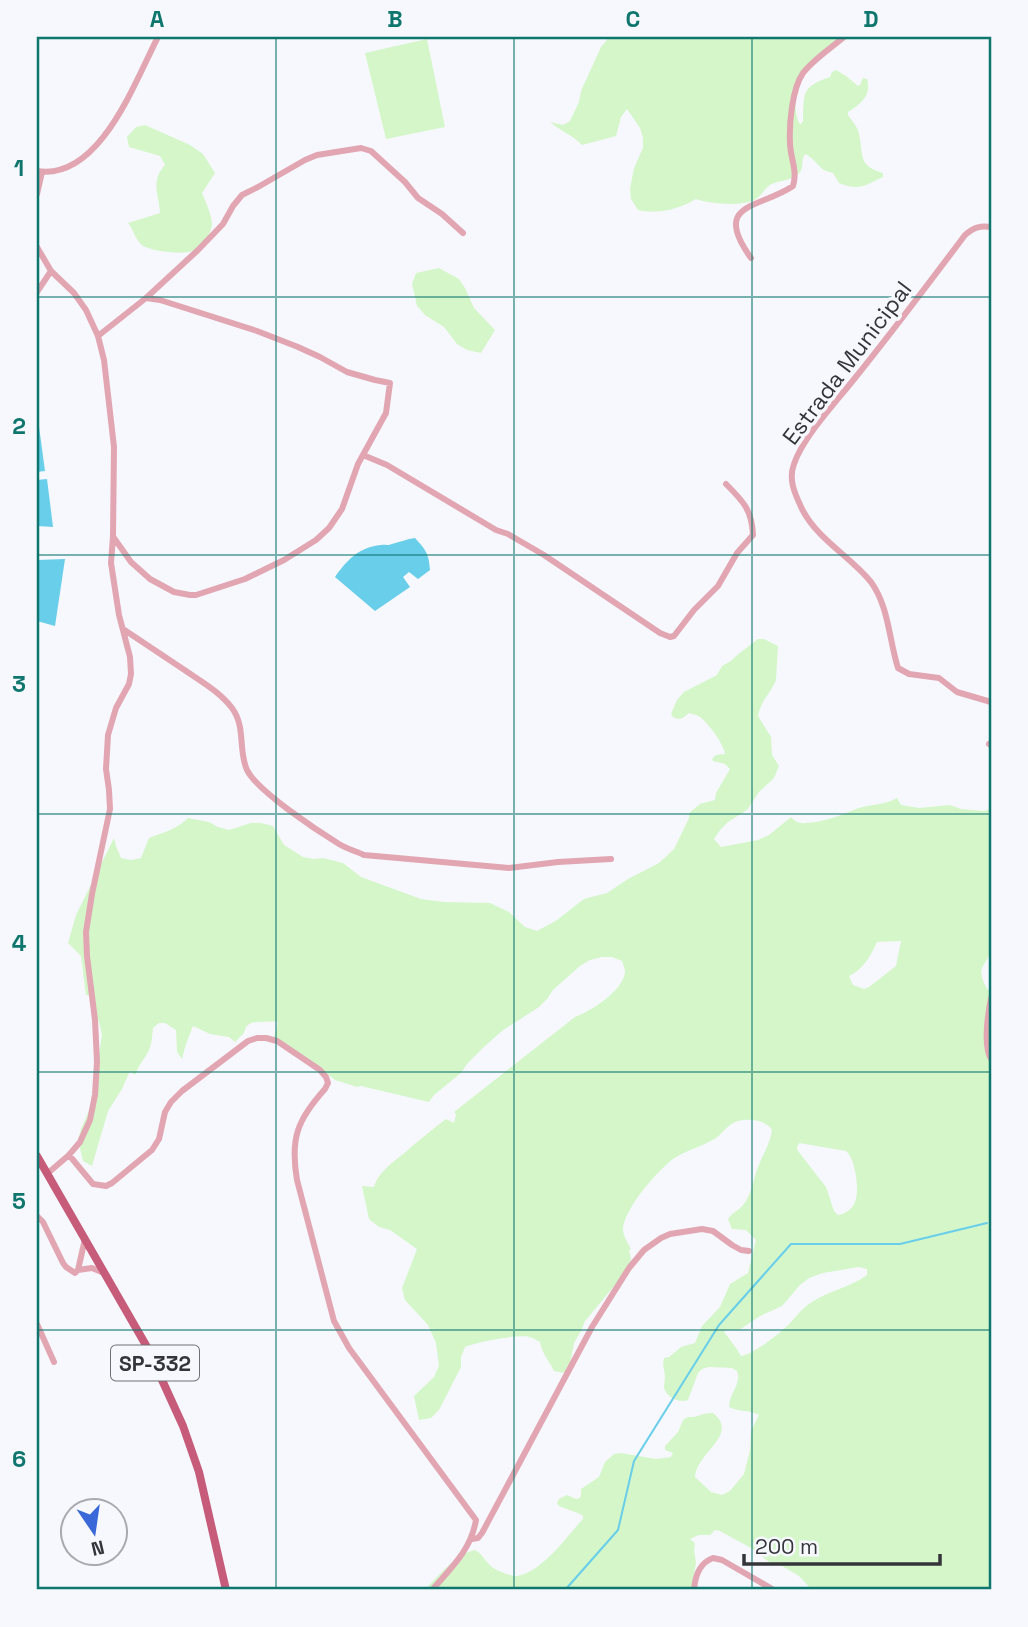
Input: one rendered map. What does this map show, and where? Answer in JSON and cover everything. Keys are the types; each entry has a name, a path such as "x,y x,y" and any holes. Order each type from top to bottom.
{"main road":[{"name":"SP-332","path":"37,1156 147,1347 183,1426 199,1472 226,1590"}],"street":[{"path":"37,194 39,171 54,172 70,166 97,144 128,99 158,37"},
{"path":"751,258 737,235 737,218 741,211 749,206 793,186 795,173 790,145 790,120 796,92 802,75 811,64 844,37"},
{"path":"99,335 146,298 212,237 242,195 317,155 360,148 371,151 405,182 418,198 442,214 463,233"},
{"name":"Estrada Municipal","path":"991,227 975,228 965,235 800,447 791,484 804,512 817,531 872,584 884,609 898,667 909,674 939,678 957,692 991,702"},
{"path":"37,247 51,271 74,293 86,310 99,335 114,447 111,563 131,674 108,735 106,762 110,809 86,932 97,1062 96,1095 90,1120 80,1142 48,1173"},
{"path":"37,292 51,271"},
{"path":"113,536 131,562 161,586 174,592 203,594 245,579 316,540 329,528 342,509 358,464 386,413 390,383 347,373 320,357 257,331 146,298"},
{"path":"363,455 387,465 496,530 544,555 660,633 670,637 674,636 694,610 718,586 737,553 753,535 750,514 744,503 726,484"},
{"path":"123,629 225,701 241,724 246,765 253,780 342,845 364,855 509,868 611,859"},
{"path":"991,998 988,1042 991,1059"},
{"path":"69,1155 93,1184 106,1186 112,1183 152,1150 159,1139 165,1112 171,1102 248,1041 257,1038 277,1041 324,1073 328,1083 299,1124 294,1142 294,1162 334,1321 349,1348 476,1520 468,1546 432,1590"},
{"path":"37,1216 43,1222 63,1263 75,1273 92,1268 104,1273"},
{"path":"472,1538 478,1538 482,1533 592,1327 629,1268 644,1250 670,1234 702,1229 713,1231 732,1245 749,1251"},
{"path":"78,1270 85,1240"},
{"path":"37,1324 54,1362"},
{"path":"694,1590 699,1569 703,1563 713,1558 722,1560 774,1590"}],"green space":[{"path":"609,37 846,37 816,61 804,76 796,95 797,116 801,124 806,92 814,84 830,77 832,72 836,70 858,86 863,78 867,79 867,94 848,115 858,131 865,163 883,173 883,177 852,187 839,183 833,173 824,170 805,154 798,174 770,185 751,202 727,204 696,199 668,210 638,210 631,199 630,189 634,168 643,148 643,138 640,128 627,109 621,117 616,136 582,145 550,122 563,125 570,121 601,47"},
{"path":"427,39 445,127 386,139 365,53"},
{"path":"145,125 190,145 203,154 215,173 202,193 211,217 210,233 199,247 192,251 167,252 143,246 128,223 160,213 156,188 160,171 165,165 160,156 129,147 127,137 136,127"},
{"path":"439,268 459,279 474,308 495,330 481,353 467,350 457,344 444,327 425,315 417,306 412,284 416,273"},
{"path":"758,639 778,646 776,680 761,705 758,716 771,737 772,755 779,766 774,778 759,792 747,810 720,830 714,839 721,847 758,840 769,835 791,817 801,823 819,822 897,798 901,805 919,808 950,805 961,809 991,809 991,945 982,975 983,982 988,990 991,990 991,1590 812,1590 799,1576 769,1562 751,1548 715,1530 710,1535 699,1535 690,1539 695,1543 696,1563 691,1590 424,1590 453,1561 475,1550 492,1567 508,1575 516,1576 535,1568 553,1553 583,1519 580,1514 559,1506 559,1499 567,1495 580,1498 581,1489 599,1477 605,1462 614,1454 656,1459 671,1457 673,1453 665,1450 665,1446 688,1417 713,1413 720,1421 722,1429 715,1444 702,1459 695,1477 711,1492 722,1495 730,1491 744,1474 751,1431 759,1415 729,1407 738,1381 737,1371 732,1368 702,1369 688,1400 681,1401 671,1397 664,1388 663,1363 664,1358 681,1347 695,1343 702,1326 720,1307 730,1284 748,1273 756,1240 746,1230 732,1229 728,1219 749,1195 772,1130 757,1121 735,1122 706,1144 673,1159 650,1181 635,1201 625,1221 623,1232 631,1249 631,1259 626,1272 585,1321 574,1343 570,1364 564,1373 554,1371 540,1342 530,1337 470,1345 465,1347 461,1367 439,1410 431,1418 419,1420 414,1396 434,1377 439,1366 436,1343 428,1325 405,1300 402,1288 417,1249 369,1219 362,1186 374,1187 385,1169 424,1136 446,1119 454,1123 454,1112 575,1017 613,993 625,972 622,961 602,957 580,966 553,990 539,1007 502,1031 484,1047 461,1073 429,1102 335,1080 275,1040 278,1023 276,1021 249,1025 235,1042 229,1037 210,1034 193,1026 182,1059 177,1052 176,1030 165,1023 159,1023 153,1028 149,1049 136,1074 130,1071 108,1111 92,1166 83,1161 78,1140 90,1108 102,1035 90,1005 93,996 86,995 81,956 68,943 76,915 114,838 121,858 141,858 149,838 174,828 188,818 229,830 251,823 273,826 284,845 303,857 343,863 361,877 421,899 490,903 509,912 525,927 537,931 557,920 584,899 607,893 659,863 674,849 689,813 700,804 715,800 716,793 730,769 712,759 716,755 725,754 722,745 699,716 689,713 678,719 671,714 684,692 717,675 722,666","holes":["901,941 896,966 869,987 864,989 853,985 849,976 862,966 877,942","799,1143 846,1151 850,1155 857,1186 855,1201 850,1209 838,1215 834,1211 826,1187 797,1147","859,1267 867,1269 867,1275 809,1304 771,1340 741,1356 724,1332 739,1330 782,1306 800,1285 823,1273"]}],"water":[{"path":"37,412 45,471 37,472"},
{"path":"47,479 53,527 37,526 37,480"},
{"path":"415,538 426,552 430,570 418,579 409,572 403,577 410,587 375,611 335,577 349,560 366,548"},
{"path":"65,559 55,626 37,621 37,560"}],"waterway":[{"path":"565,1590 618,1530 634,1461 719,1325 791,1244 900,1244 987,1223"}]}
